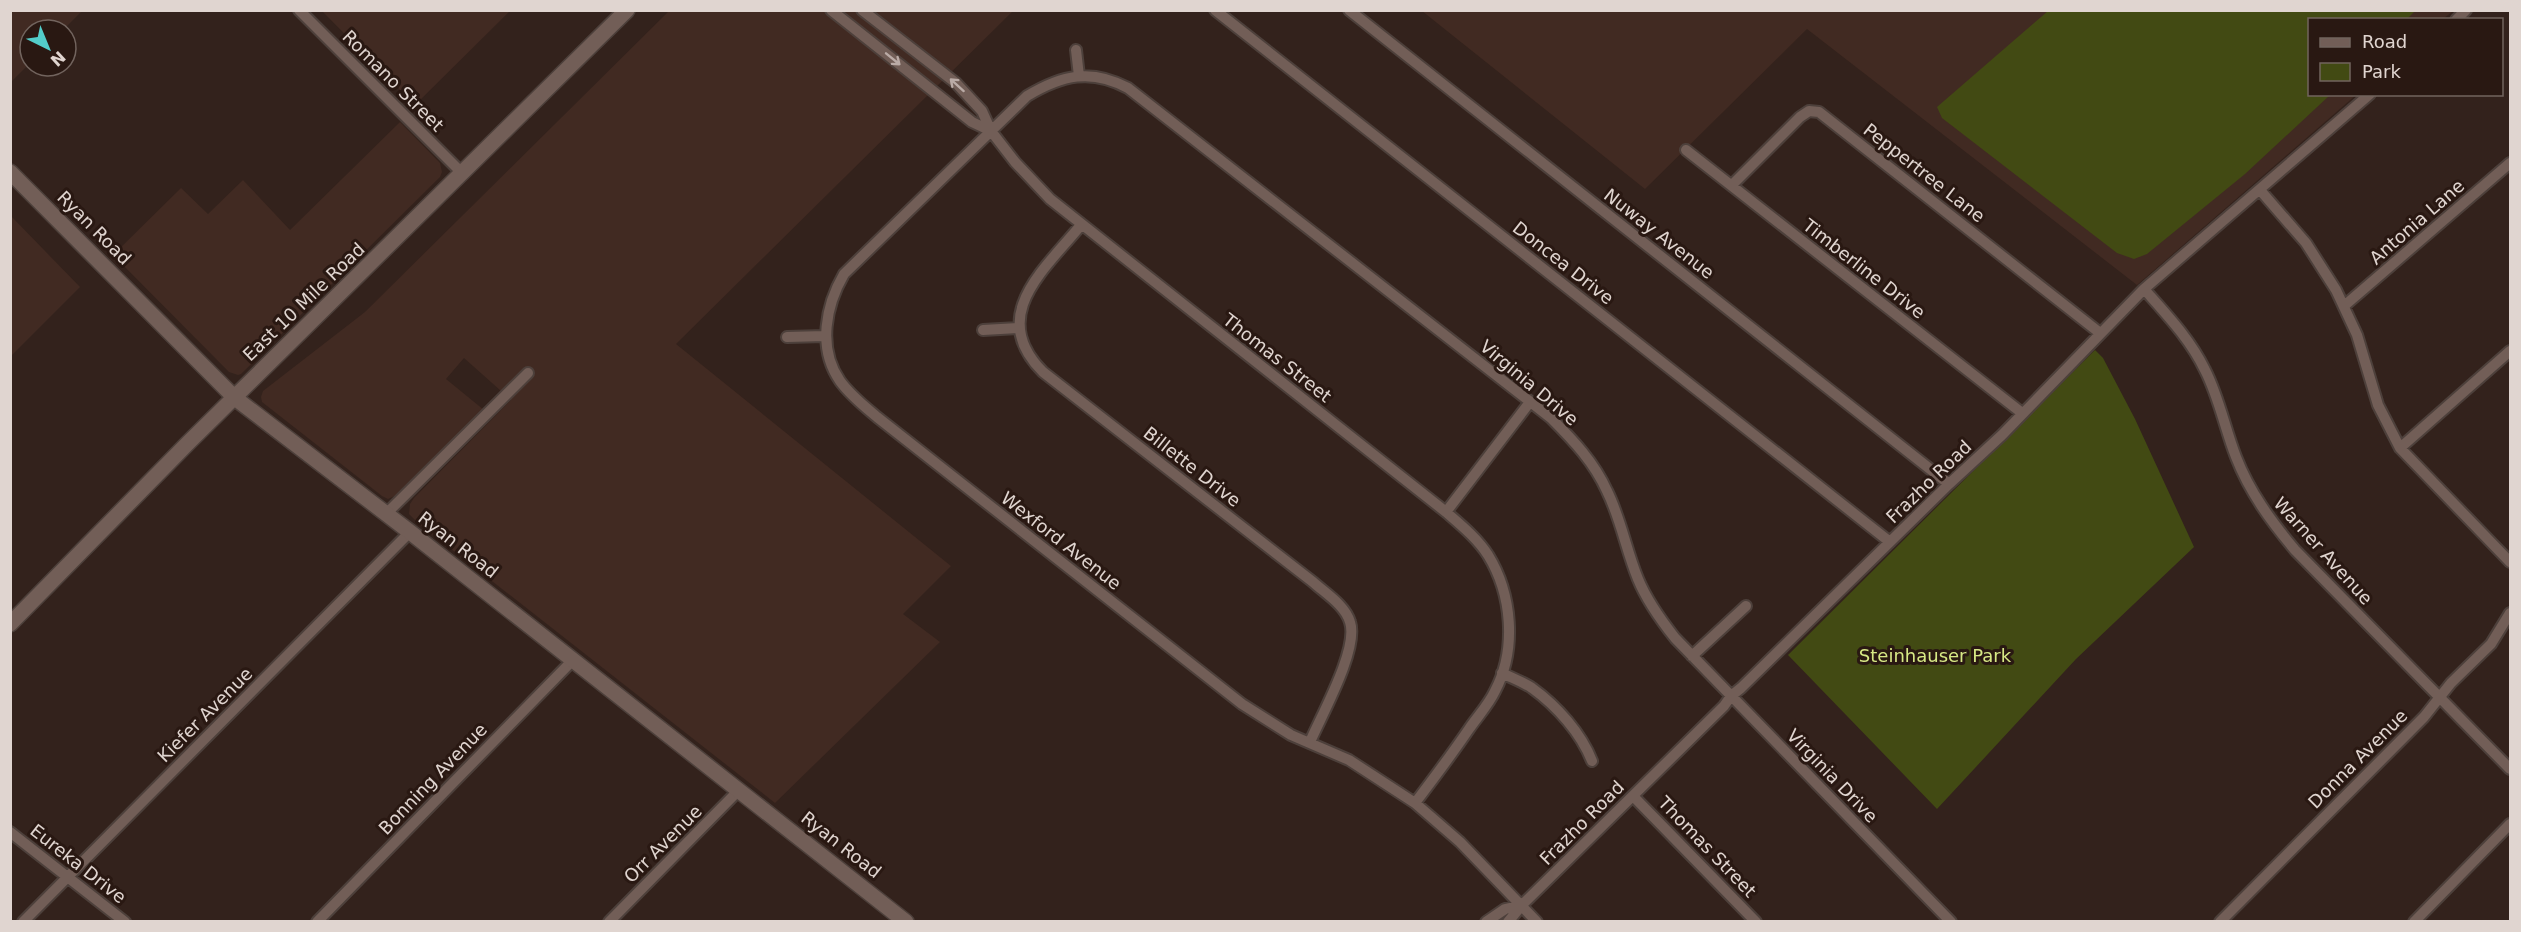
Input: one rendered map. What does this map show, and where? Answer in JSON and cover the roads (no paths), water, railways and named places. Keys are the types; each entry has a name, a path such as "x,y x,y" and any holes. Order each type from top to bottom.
{"main road":[{"name":"East 10 Mile Road","path":"10,624 627,10"},
{"name":"Ryan Road","path":"10,172 235,398 739,789 904,921"}],"street":[{"name":"Romano Street","path":"299,10 463,174"},
{"name":"Thomas Street","path":"831,10 972,122 991,131 1029,178 1050,199 1446,512 1471,535 1487,554 1505,591 1509,631 1508,651 1502,673 1496,691 1415,802"},
{"path":"862,10 956,83 982,111 991,131"},
{"name":"Doncea Drive","path":"1215,10 1890,542"},
{"name":"Nuway Avenue","path":"1349,10 1948,484"},
{"path":"870,41 883,27"},
{"path":"1076,50 1079,76"},
{"name":"Virginia Drive","path":"991,131 1027,96 1061,79 1079,76 1113,80 1139,95 1551,418 1586,454 1606,489 1616,509 1639,580 1664,623 1692,656 1951,921"},
{"name":"Frazho Road","path":"1508,921 1724,706 1731,696 1948,484 1961,475 2144,290 2368,96"},
{"name":"Peppertree Lane","path":"1732,186 1800,117 1809,111 1819,112 2100,333"},
{"name":"Wexford Avenue","path":"991,131 844,274 834,292 825,336 830,359 838,379 852,396 877,417 1242,704 1291,735 1349,760 1415,802 1460,842 1538,921"},
{"name":"Timberline Drive","path":"1686,150 2022,413"},
{"name":"Antonia Lane","path":"2344,306 2511,163"},
{"path":"2260,190 2306,243 2326,272 2344,306 2362,351 2378,405 2400,448 2511,562"},
{"path":"982,330 1019,328 1018,317 1031,287 1081,225"},
{"name":"Warner Avenue","path":"2144,290 2181,330 2199,357 2212,384 2236,458 2261,507 2295,550 2439,699 2511,769"},
{"name":"Billette Drive","path":"1019,328 1024,346 1043,372 1313,582 1345,613 1351,628 1349,652 1310,742"},
{"path":"787,337 825,336"},
{"path":"2400,448 2511,351"},
{"path":"386,514 528,373"},
{"path":"1446,512 1530,402"},
{"name":"Kiefer Avenue","path":"22,921 410,532"},
{"path":"1692,656 1746,606"},
{"name":"Donna Avenue","path":"2220,921 2424,717 2451,683 2491,644 2511,613"},
{"name":"Bonning Avenue","path":"317,921 573,660"},
{"path":"1502,673 1532,688 1549,704 1577,733 1592,761"},
{"name":"Orr Avenue","path":"609,921 739,789"},
{"name":"Thomas Street","path":"1633,796 1756,921"},
{"path":"2414,921 2511,824"},
{"name":"Eureka Drive","path":"10,832 125,921"},
{"name":"Frazho Road","path":"1486,921 1505,909 1522,905"}],"park label":[{"name":"Steinhauser Park","path":"1935,656"}]}
